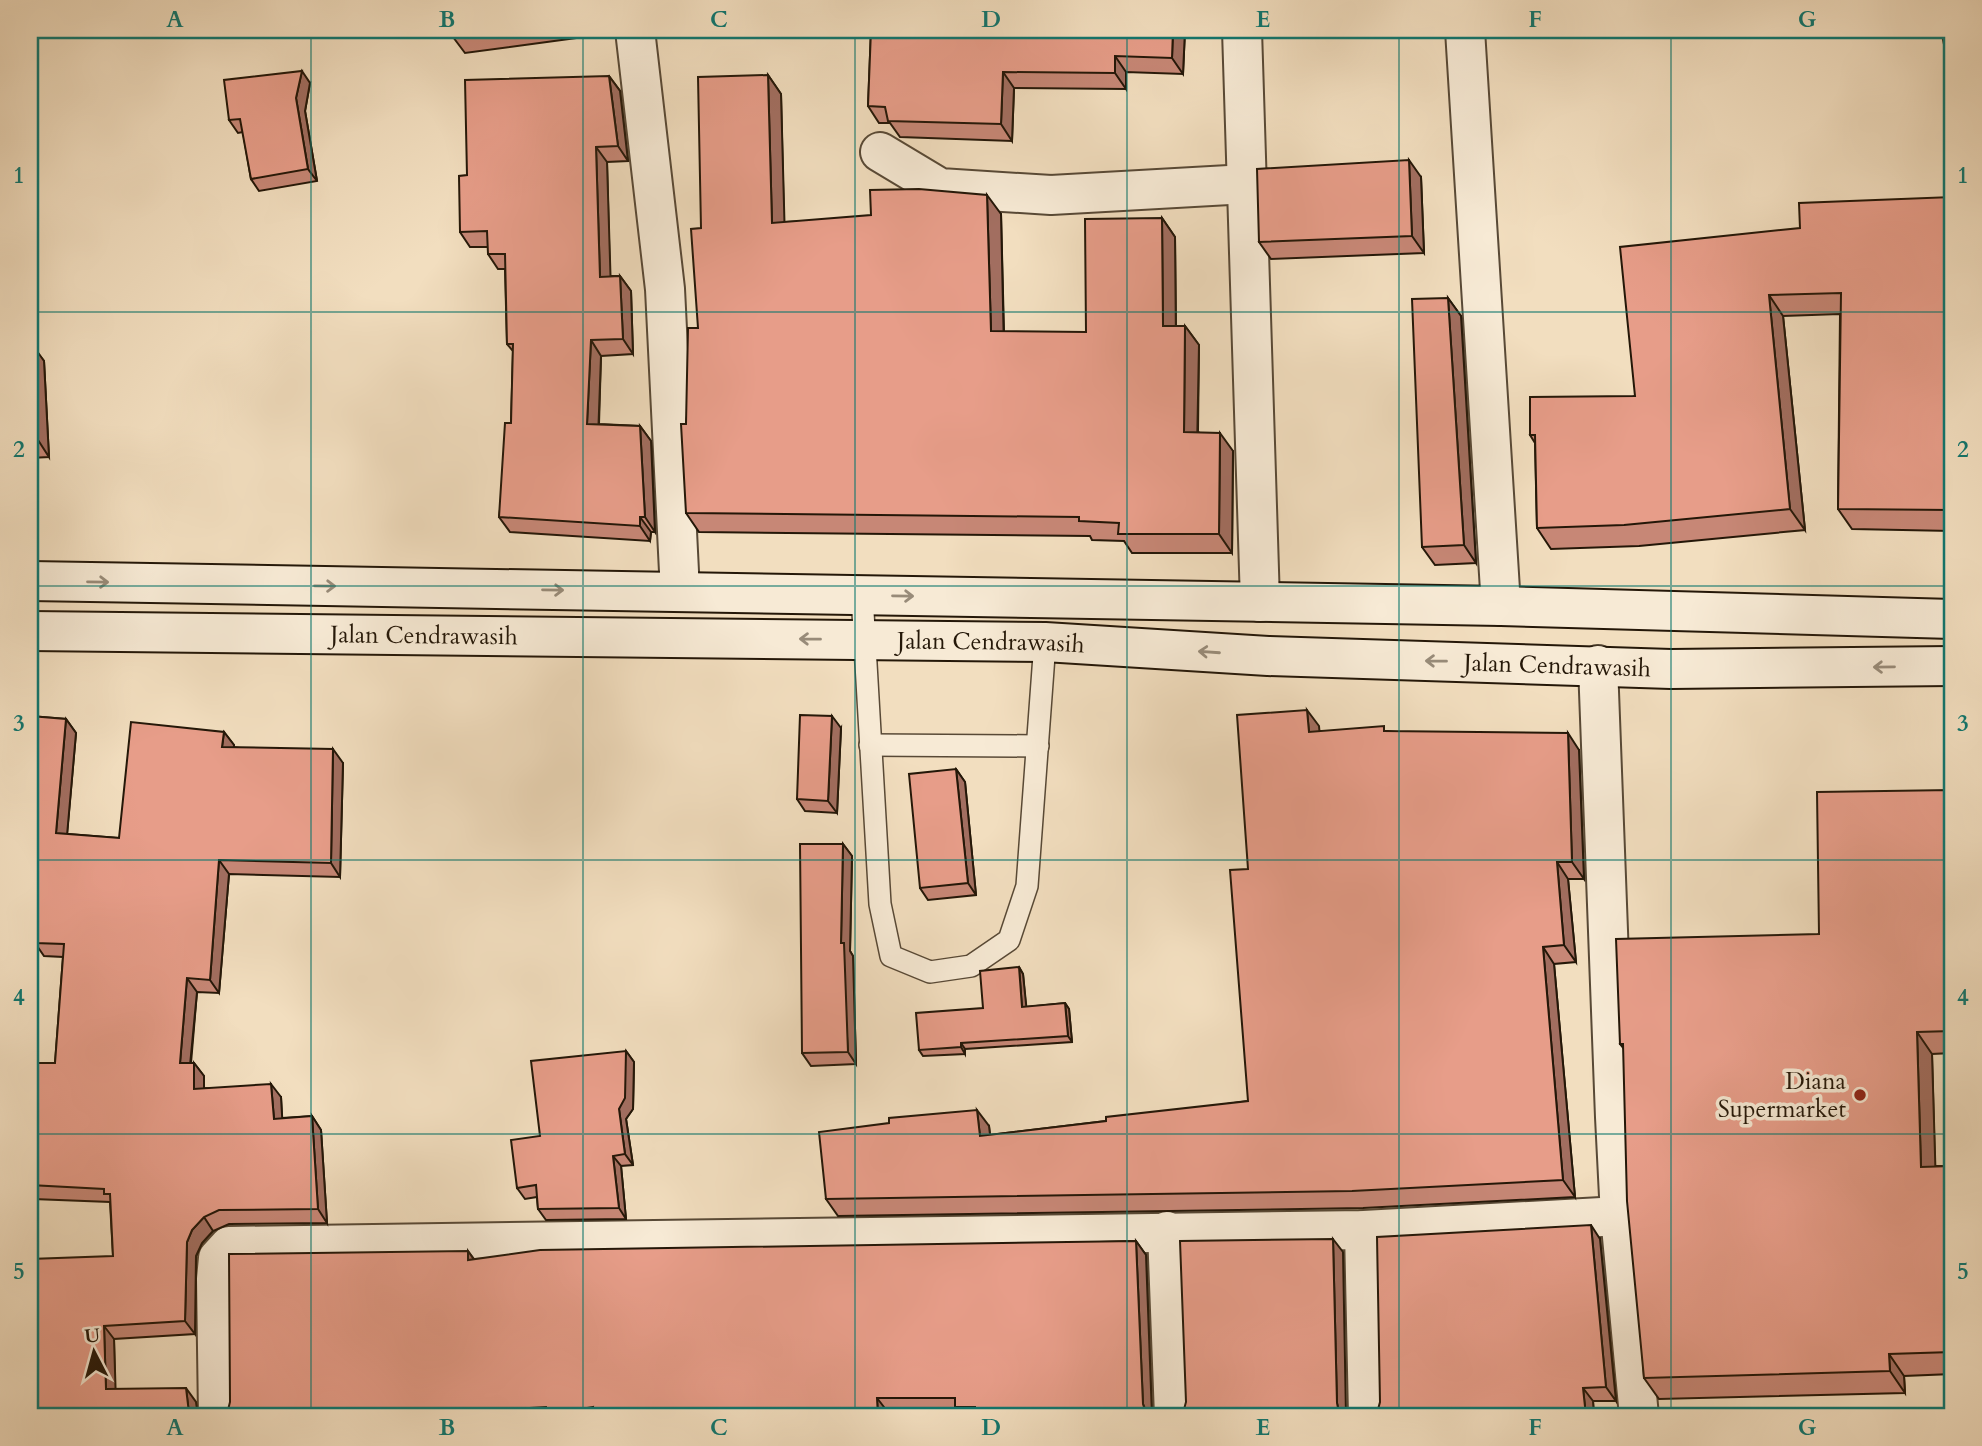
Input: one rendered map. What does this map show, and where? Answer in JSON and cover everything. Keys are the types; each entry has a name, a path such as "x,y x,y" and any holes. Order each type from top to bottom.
{"street":[{"path":"635,30 665,289 680,592"},
{"path":"1242,30 1260,602"},
{"path":"1465,30 1501,606"},
{"path":"880,152 940,188 1051,195 1247,184"},
{"name":"Jalan Cendrawasih","path":"30,581 1501,606 1952,619"},
{"name":"Jalan Cendrawasih","path":"30,631 1045,642 1268,656 1671,669 1952,666"},
{"path":"1598,665 1620,1216 1639,1416"},
{"path":"218,1416 216,1279 218,1258 229,1246 1364,1230 1620,1216"},
{"path":"1364,1230 1368,1416"},
{"path":"1167,1231 1174,1416"}],"lane":[{"path":"862,595 862,640 880,904 891,956 930,972 971,966 1009,940 1027,886 1045,642"},
{"path":"870,745 1038,746"}],"building":[{"path":"453,30 503,30 453,37"},
{"path":"871,30 1173,30 1172,58 1115,56 1115,73 1003,72 1001,124 888,121 885,107 868,106"},
{"path":"1941,30 1952,30 1952,58 1947,59"},
{"path":"302,71 296,98 308,169 251,179 240,119 229,120 224,80"},
{"path":"768,75 772,223 871,215 870,190 919,189 987,195 991,331 1086,332 1085,219 1162,218 1163,326 1185,326 1184,432 1220,433 1219,534 1118,534 1119,523 1079,521 1079,517 686,513 681,424 686,424 688,328 698,328 691,229 701,228 698,77"},
{"path":"609,76 618,146 596,147 600,277 620,276 623,339 591,340 587,424 640,426 645,517 640,517 640,526 499,517 505,423 511,423 513,344 507,344 505,254 488,254 487,231 460,232 459,176 467,175 465,80"},
{"path":"1409,160 1412,236 1259,242 1257,169"},
{"path":"1952,197 1952,510 1838,509 1841,293 1769,295 1790,509 1624,525 1537,528 1535,435 1530,435 1530,397 1635,396 1620,247 1800,228 1799,203"},
{"path":"1448,298 1464,545 1422,547 1412,299"},
{"path":"30,344 38,440 30,441"},
{"path":"1307,710 1309,732 1384,726 1384,731 1568,733 1572,862 1557,862 1564,945 1543,947 1563,1180 1352,1191 826,1199 819,1132 889,1123 889,1118 977,1110 980,1136 1106,1121 1106,1117 1248,1101 1230,870 1248,869 1237,715"},
{"path":"800,715 832,716 828,801 797,799"},
{"path":"30,716 66,719 56,833 119,838 131,722 224,732 222,747 333,749 331,863 219,860 210,980 187,978 180,1063 194,1063 194,1089 271,1084 274,1119 312,1116 318,1209 219,1210 204,1217 192,1230 187,1242 185,1321 104,1326 106,1389 186,1388 189,1413 193,1416 30,1416 30,1259 113,1256 110,1194 104,1194 104,1189 30,1185 30,1063 55,1063 64,944 35,943 35,911 30,909"},
{"path":"956,769 968,883 920,888 909,774"},
{"path":"1952,790 1952,1031 1917,1032 1921,1167 1952,1166 1952,1352 1889,1354 1890,1371 1644,1378 1627,1201 1623,1044 1620,1044 1616,939 1819,934 1817,792"},
{"path":"800,844 843,844 841,943 844,943 848,1052 802,1053"},
{"path":"1019,967 1022,1007 1065,1003 1068,1036 961,1043 961,1047 919,1050 916,1013 983,1008 980,971"},
{"path":"626,1051 625,1098 619,1109 625,1154 613,1156 619,1208 538,1209 536,1185 517,1188 511,1140 540,1136 531,1061"},
{"path":"1591,1225 1606,1387 1583,1388 1586,1416 1375,1416 1380,1402 1377,1237"},
{"path":"1333,1239 1337,1403 1339,1413 1343,1416 1180,1416 1186,1402 1180,1241"},
{"path":"1136,1241 1143,1404 1149,1416 975,1416 975,1407 955,1407 955,1398 877,1398 878,1416 592,1416 593,1407 547,1415 546,1407 463,1412 463,1416 224,1416 230,1402 229,1254 468,1251 468,1260 540,1250"}],"place":[{"name":"Diana Supermarket","path":"1860,1095"}]}
